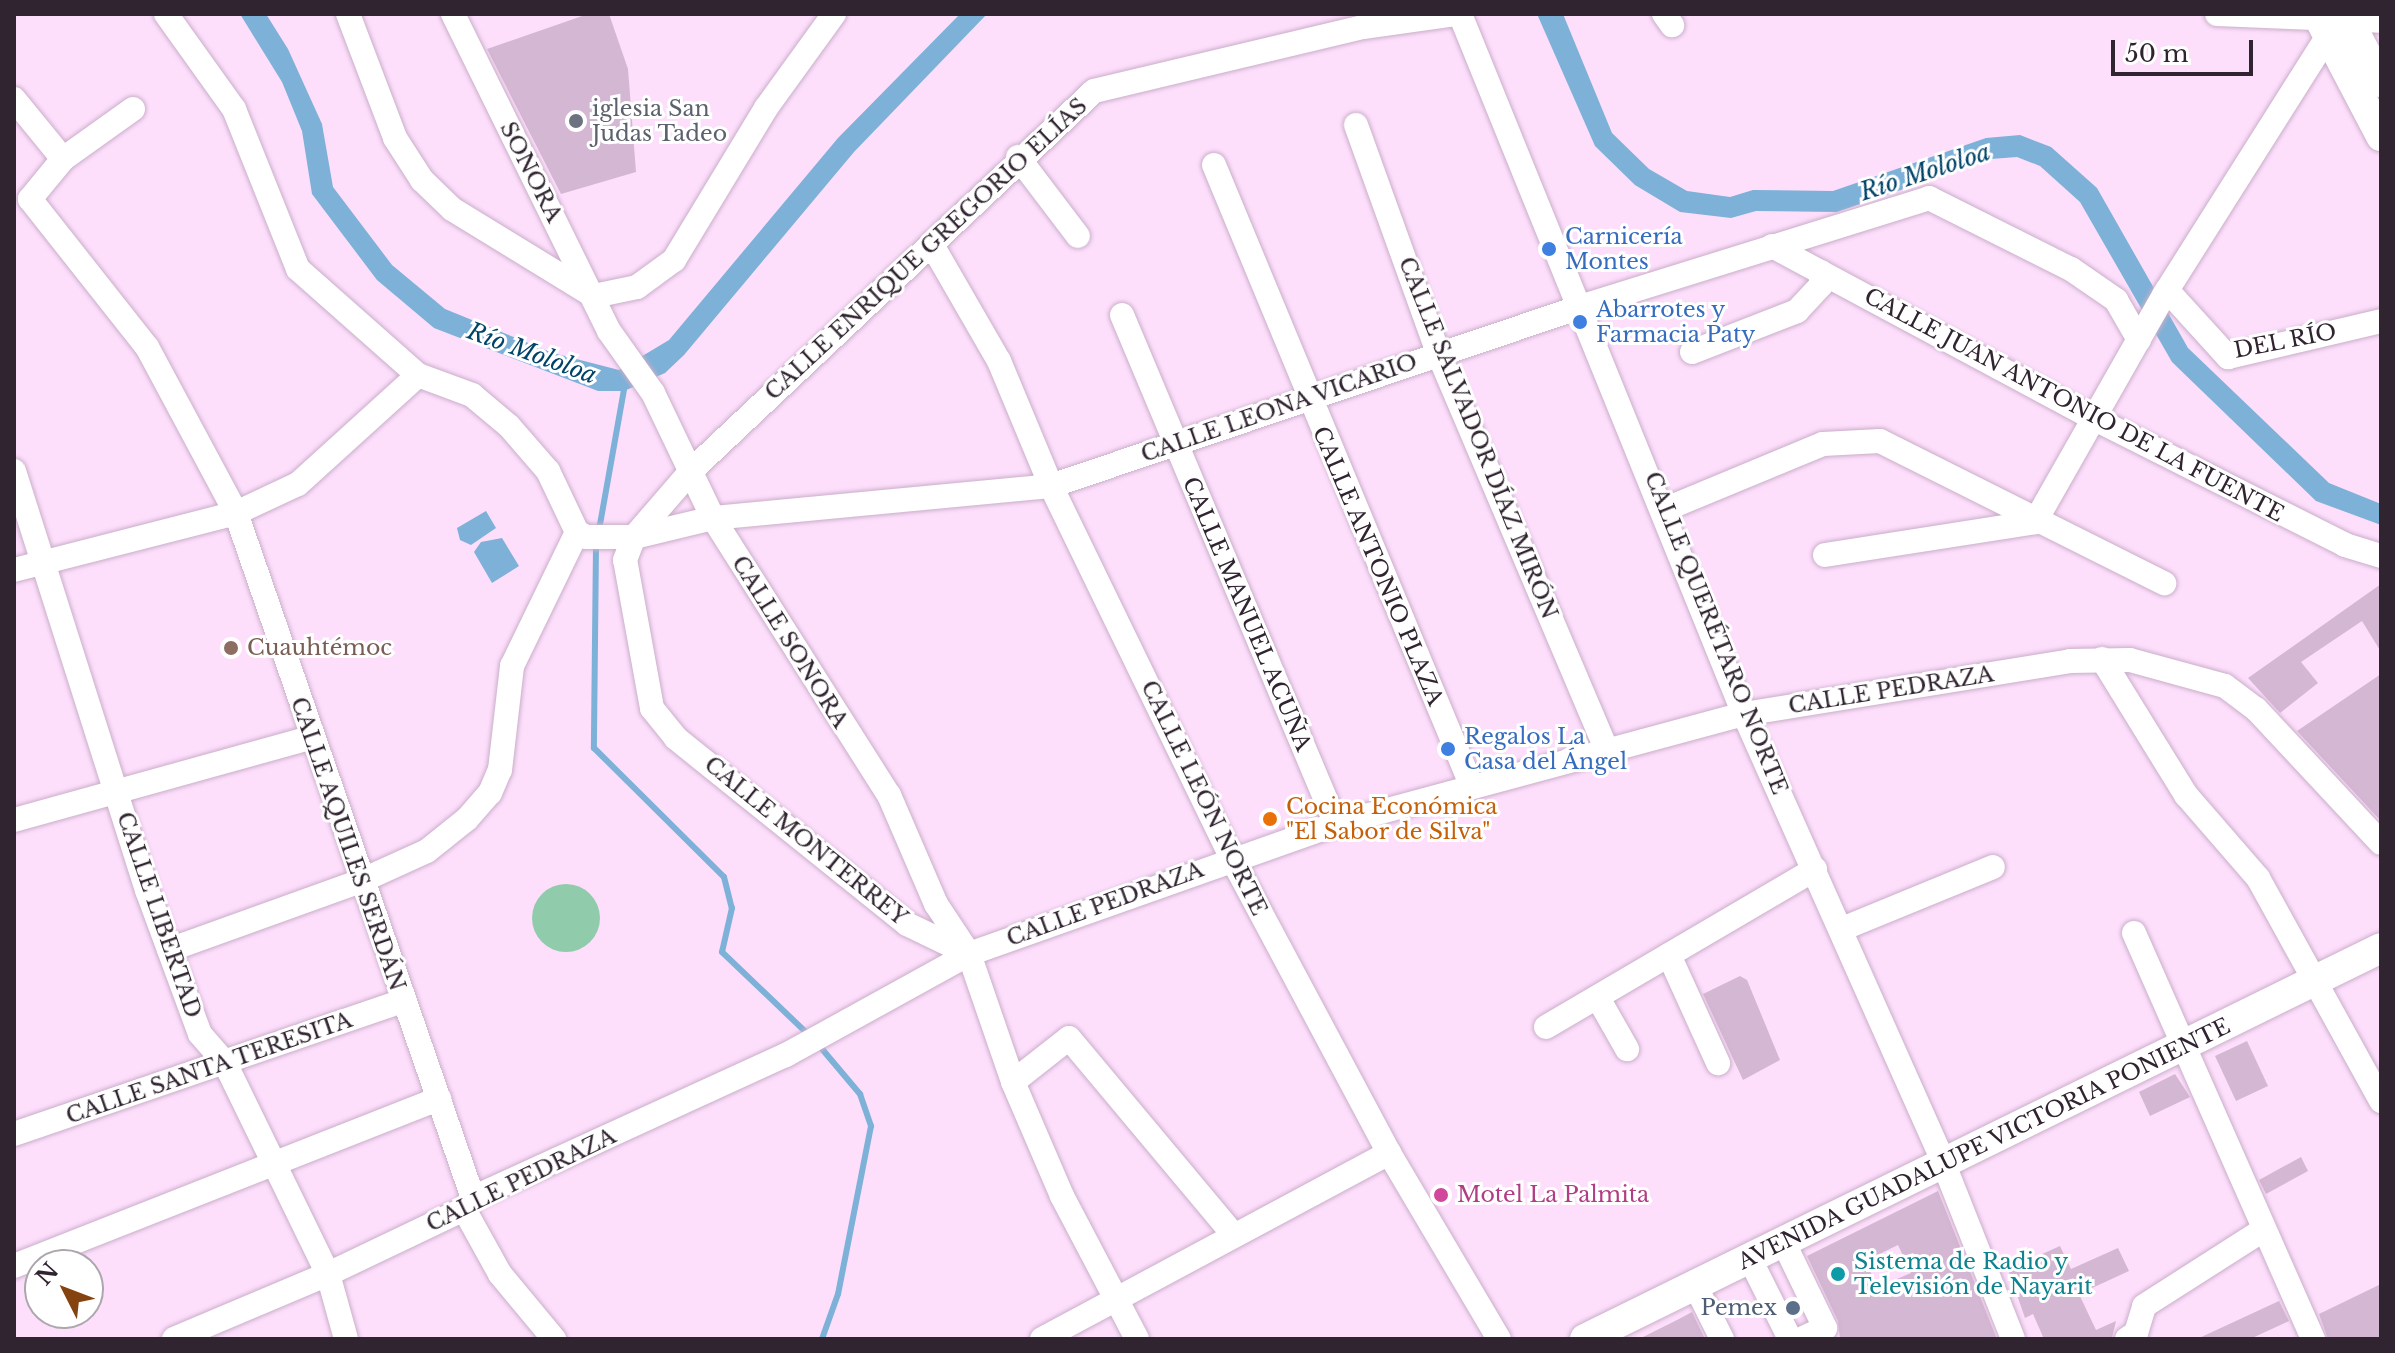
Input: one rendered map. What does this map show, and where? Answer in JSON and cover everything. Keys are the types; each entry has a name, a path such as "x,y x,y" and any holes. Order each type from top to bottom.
{"main road":[{"path":"2334,19 2381,82"},
{"path":"2334,19 2381,136"},
{"name":"AVENIDA GUADALUPE VICTORIA PONIENTE","path":"1585,1339 1943,1162 2184,1050 2317,984 2381,948"}],"street":[{"path":"166,14 234,109 298,269 418,375 472,395 509,426 548,471 582,535 512,666 500,770 490,793 427,851 363,880 169,950"},
{"path":"348,14 395,138 422,180 452,209 594,296 637,287 674,260 766,108 834,14"},
{"name":"SONORA","path":"453,14 609,331"},
{"name":"CALLE ENRIQUE GREGORIO ELÍAS","path":"624,537 932,245 1067,110 1121,80 1363,27 1459,14"},
{"name":"CALLE QUERÉTARO NORTE","path":"1459,14 1666,509 1744,714 1943,1162 2013,1339"},
{"path":"2217,14 2381,21"},
{"path":"2035,522 2166,292 2334,19"},
{"path":"14,99 63,159 133,109"},
{"name":"CALLE SALVADOR DÍAZ MIRÓN","path":"1356,125 1439,355 1606,749"},
{"path":"1018,157 1078,236"},
{"name":"CALLE AQUILES SERDÁN","path":"63,159 30,199 147,347 236,513 310,738 439,1099 469,1204 500,1274 554,1339"},
{"name":"CALLE ANTONIO PLAZA","path":"1214,165 1307,399 1472,787"},
{"name":"CALLE LEONA VICARIO","path":"582,535 624,537 713,518 1051,486 1580,307 1929,198 2071,269 2116,300 2141,337"},
{"name":"CALLE LEÓN NORTE","path":"932,245 999,361 1051,486 1231,857 1389,1153 1499,1339"},
{"name":"CALLE JUAN ANTONIO DE LA FUENTE","path":"1772,246 2095,419 2345,545 2381,556"},
{"path":"1692,352 1797,311 1821,285 1821,272"},
{"name":"DEL RÍO","path":"2166,292 2228,357 2381,321"},
{"name":"CALLE MANUEL ACUÑA","path":"1122,315 1336,824"},
{"name":"CALLE SONORA","path":"609,331 653,393 713,518 889,795 936,904 969,954"},
{"path":"14,570 236,513 298,484 418,375"},
{"path":"1666,509 1823,444 1856,437 1880,441 2035,522 2164,583"},
{"name":"CALLE LIBERTAD","path":"14,471 116,791 200,1034 225,1063 328,1274 346,1339"},
{"path":"1825,555 2035,522"},
{"name":"CALLE MONTERREY","path":"624,537 625,560 646,681 660,718 676,738 907,924 969,954"},
{"path":"2102,659 2186,795 2258,878 2381,1101"},
{"name":"CALLE PEDRAZA","path":"174,1339 328,1274 786,1055 969,954 1231,857 1336,824 1744,714 2102,659 2130,660 2225,686 2256,709 2381,843"},
{"path":"14,820 310,738"},
{"path":"1842,929 1993,867"},
{"path":"1546,1027 1815,869"},
{"path":"2134,933 2313,1339"},
{"path":"969,954 1013,1082 1115,1299 1137,1339"},
{"path":"1669,955 1718,1063"},
{"path":"1598,998 1627,1049"},
{"name":"CALLE SANTA TERESITA","path":"14,1134 403,1001"},
{"path":"1013,1082 1069,1038 1234,1235"},
{"path":"14,1266 272,1161 439,1099"},
{"path":"1042,1339 1389,1153"},
{"path":"2127,1339 2136,1333 2144,1306 2263,1230"},
{"path":"1783,1241 1825,1328 1801,1339"},
{"path":"1749,1257 1778,1314 1806,1288"},
{"path":"1694,1283 1722,1339"}],"green space":[{"path":"559,884 573,884 585,889 595,899 600,918 595,937 585,947 573,952 559,952 547,947 537,937 532,925 532,911 537,899 547,889"}],"water":[{"name":"Río Mololoa","path":"240,14 266,14 288,49 322,124 333,187 392,265 445,309 553,353 619,370 669,340 838,138 960,14 987,14 854,152 684,355 665,373 624,391 598,391 434,328 377,280 312,194 302,131 282,82"},
{"name":"Río Mololoa","path":"1537,14 1563,14 1612,133 1649,169 1687,191 1730,197 1753,190 1833,191 1986,138 2020,135 2051,147 2097,188 2188,348 2329,483 2381,504 2381,525 2316,501 2172,362 2080,202 2040,166 2017,157 1991,159 1837,212 1756,211 1731,218 1680,212 1635,185 1595,146"},
{"path":"486,511 496,528 471,545 460,540 457,528"},
{"path":"502,538 519,566 492,583 474,552 481,542"}],"building":[{"name":"iglesia San Judas Tadeo","path":"588,14 609,14 628,69 636,172 561,194 487,49"},
{"path":"2381,584 2381,652 2362,621 2301,662 2318,683 2280,713 2248,678"},
{"path":"2381,674 2381,821 2297,731"},
{"path":"1740,976 1747,980 1780,1060 1743,1080 1703,994"},
{"path":"2247,1041 2268,1086 2236,1101 2215,1056"},
{"path":"2175,1074 2190,1097 2150,1116 2139,1092"},
{"path":"2301,1157 2308,1171 2266,1194 2259,1180"},
{"path":"1938,1191 1997,1339 1840,1339 1838,1321 1807,1256","holes":["1898,1245 1911,1273 1878,1287 1865,1261"]},
{"path":"2060,1246 2071,1269 2118,1248 2129,1271 2079,1294 2096,1330 2116,1321 2112,1338 2044,1339 2033,1314 2025,1318 2008,1269"},
{"path":"2381,1284 2381,1339 2328,1339 2319,1314"},
{"path":"2279,1301 2289,1321 2250,1339 2197,1339"},
{"path":"1692,1312 1705,1339 1639,1339 1677,1320"}],"waterway":[{"path":"599,530 625,384"},
{"path":"596,545 594,748 724,877 732,908 722,952 809,1035"},
{"path":"817,1043 860,1094 871,1126 838,1294 822,1339"}],"place":[{"name":"iglesia San Judas Tadeo","path":"576,121"},
{"name":"Carnicería Montes","path":"1549,249"},
{"name":"Abarrotes y Farmacia Paty","path":"1580,322"},
{"name":"Cuauhtémoc","path":"231,648"},
{"name":"Regalos La Casa del Ángel","path":"1448,749"},
{"name":"Cocina Económica \"El Sabor de Silva\"","path":"1270,819"},
{"name":"Motel La Palmita","path":"1441,1195"},
{"name":"Sistema de Radio y Televisión de Nayarit","path":"1838,1274"},
{"name":"Pemex","path":"1793,1308"}]}
